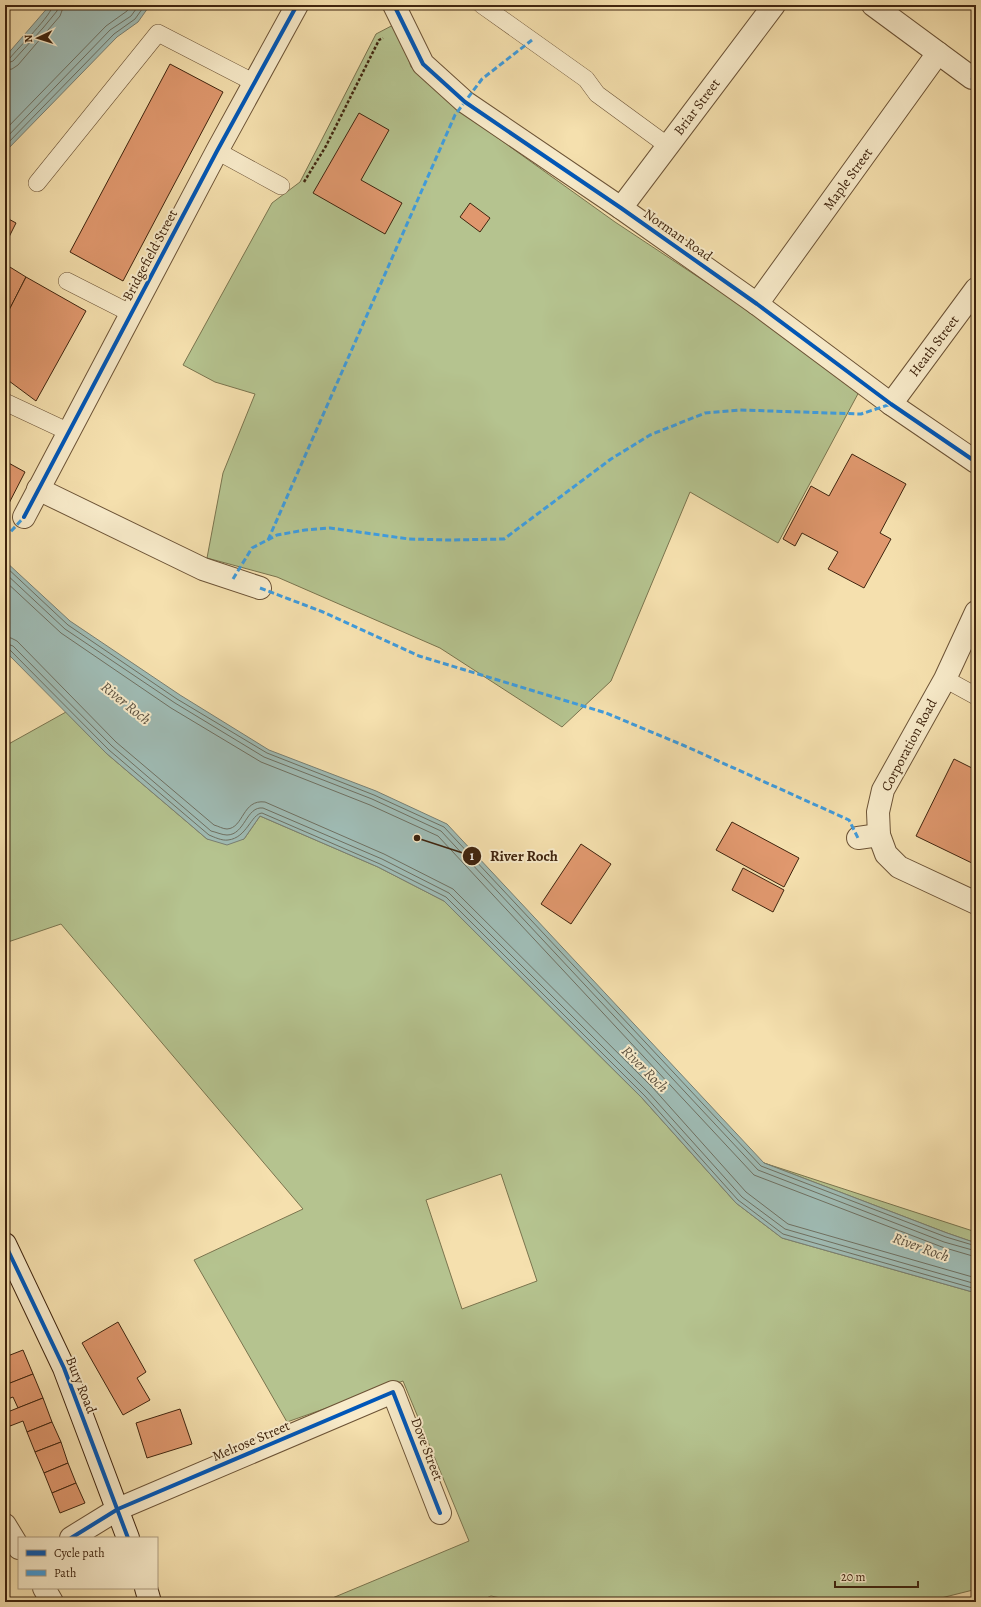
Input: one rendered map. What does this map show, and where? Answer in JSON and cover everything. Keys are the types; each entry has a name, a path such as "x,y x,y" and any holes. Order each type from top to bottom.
{"street":[{"name":"Bridgefield Street","path":"24,517 217,151 297,5"},
{"name":"Norman Road","path":"394,5 423,64 465,102 621,208 757,304 891,404 976,462"},
{"name":"Briar Street","path":"621,208 774,5"},
{"path":"873,5 972,78"},
{"name":"Maple Street","path":"757,304 938,53"},
{"name":"Heath Street","path":"891,404 976,289"},
{"path":"38,489 203,569 260,588"},
{"name":"Corporation Road","path":"976,612 945,679 883,790 878,812 879,835 886,854 899,868 976,903"},
{"path":"858,838 879,835"},
{"name":"Bury Road","path":"5,1244 64,1368 128,1537"},
{"name":"Melrose Street","path":"73,1537 118,1509 393,1392"},
{"name":"Dove Street","path":"393,1392 440,1513"},
{"path":"45,1589 52,1602"},
{"path":"146,1589 150,1602"}],"lane":[{"path":"482,5 586,80 597,94 668,146"},
{"path":"37,183 158,33 255,83"},
{"path":"217,151 281,186"},
{"path":"67,281 132,314"},
{"path":"7,403 69,432"},
{"path":"945,679 976,696"}],"path":[{"path":"281,186 298,191 326,146 379,40 404,25"}],"green space":[{"path":"397,23 411,67 463,113 615,222 748,310 860,390 778,543 690,492 611,681 562,727 440,648 277,577 207,558 223,473 255,394 215,382 183,365 272,203 300,182 376,34"},
{"path":"66,712 106,753 207,839 244,839 260,816 378,867 444,901 642,1098 736,1203 782,1238 976,1293 976,1602 973,1590 925,1602 520,1602 491,1596 477,1602 327,1602 330,1599 469,1541 403,1381 287,1422 194,1260 303,1209 61,924 5,943 5,746","holes":["501,1174 537,1281 462,1309 426,1200"]},
{"path":"764,1163 976,1232 976,1243 947,1233"}],"water":[{"path":"50,5 150,5 138,22 117,37 5,152 5,57"},
{"path":"5,561 70,621 180,695 269,750 376,791 447,824 764,1163 976,1243 976,1293 782,1238 736,1203 642,1098 444,901 378,867 260,816 244,839 227,845 207,839 106,753 5,651"}],"building":[{"path":"170,64 223,92 123,281 70,252"},
{"path":"359,113 389,130 361,180 402,203 385,234 313,193"},
{"path":"470,203 490,218 480,232 460,217"},
{"path":"5,217 16,223 5,245"},
{"path":"5,264 26,277 5,318"},
{"path":"26,277 86,311 36,401 5,378 5,318"},
{"path":"852,454 906,484 880,533 891,539 864,588 828,569 838,552 802,533 795,546 783,539 811,486 829,496"},
{"path":"5,461 25,472 5,511"},
{"path":"954,759 976,770 976,865 916,836"},
{"path":"732,822 799,858 784,887 716,850"},
{"path":"581,844 611,864 571,924 541,904"},
{"path":"743,868 784,890 773,912 732,890"},
{"path":"118,1322 146,1372 137,1378 150,1400 123,1415 82,1343"},
{"path":"23,1350 33,1374 8,1384 5,1377 5,1357"},
{"path":"33,1374 43,1398 18,1408 13,1397 5,1400 5,1385"},
{"path":"43,1398 52,1422 27,1432 23,1421 10,1426 5,1413"},
{"path":"180,1409 192,1444 147,1458 136,1423"},
{"path":"52,1422 61,1442 35,1452 27,1432"},
{"path":"61,1442 68,1463 44,1473 35,1452"},
{"path":"68,1463 76,1483 52,1493 44,1473"},
{"path":"76,1483 85,1503 60,1513 52,1493"}],"marked path":[{"path":"268,540 455,115 482,79 532,40"},
{"path":"972,78 976,96"},
{"path":"233,579 252,548 277,535 305,530 330,528 409,539 504,539 611,459 650,435 705,413 740,410 861,414 891,404"},
{"path":"5,538 24,517"},
{"path":"260,588 323,612 419,656 606,713 685,746 849,820 858,838"}],"cycle path":[{"path":"24,517 217,151 297,5"},
{"path":"394,5 423,64 465,102 621,208 757,304 891,404 976,462"},
{"path":"5,1244 64,1368 128,1537"},
{"path":"73,1537 118,1509 393,1392 440,1513"}],"place":[{"name":"River Roch","path":"417,838"}]}
